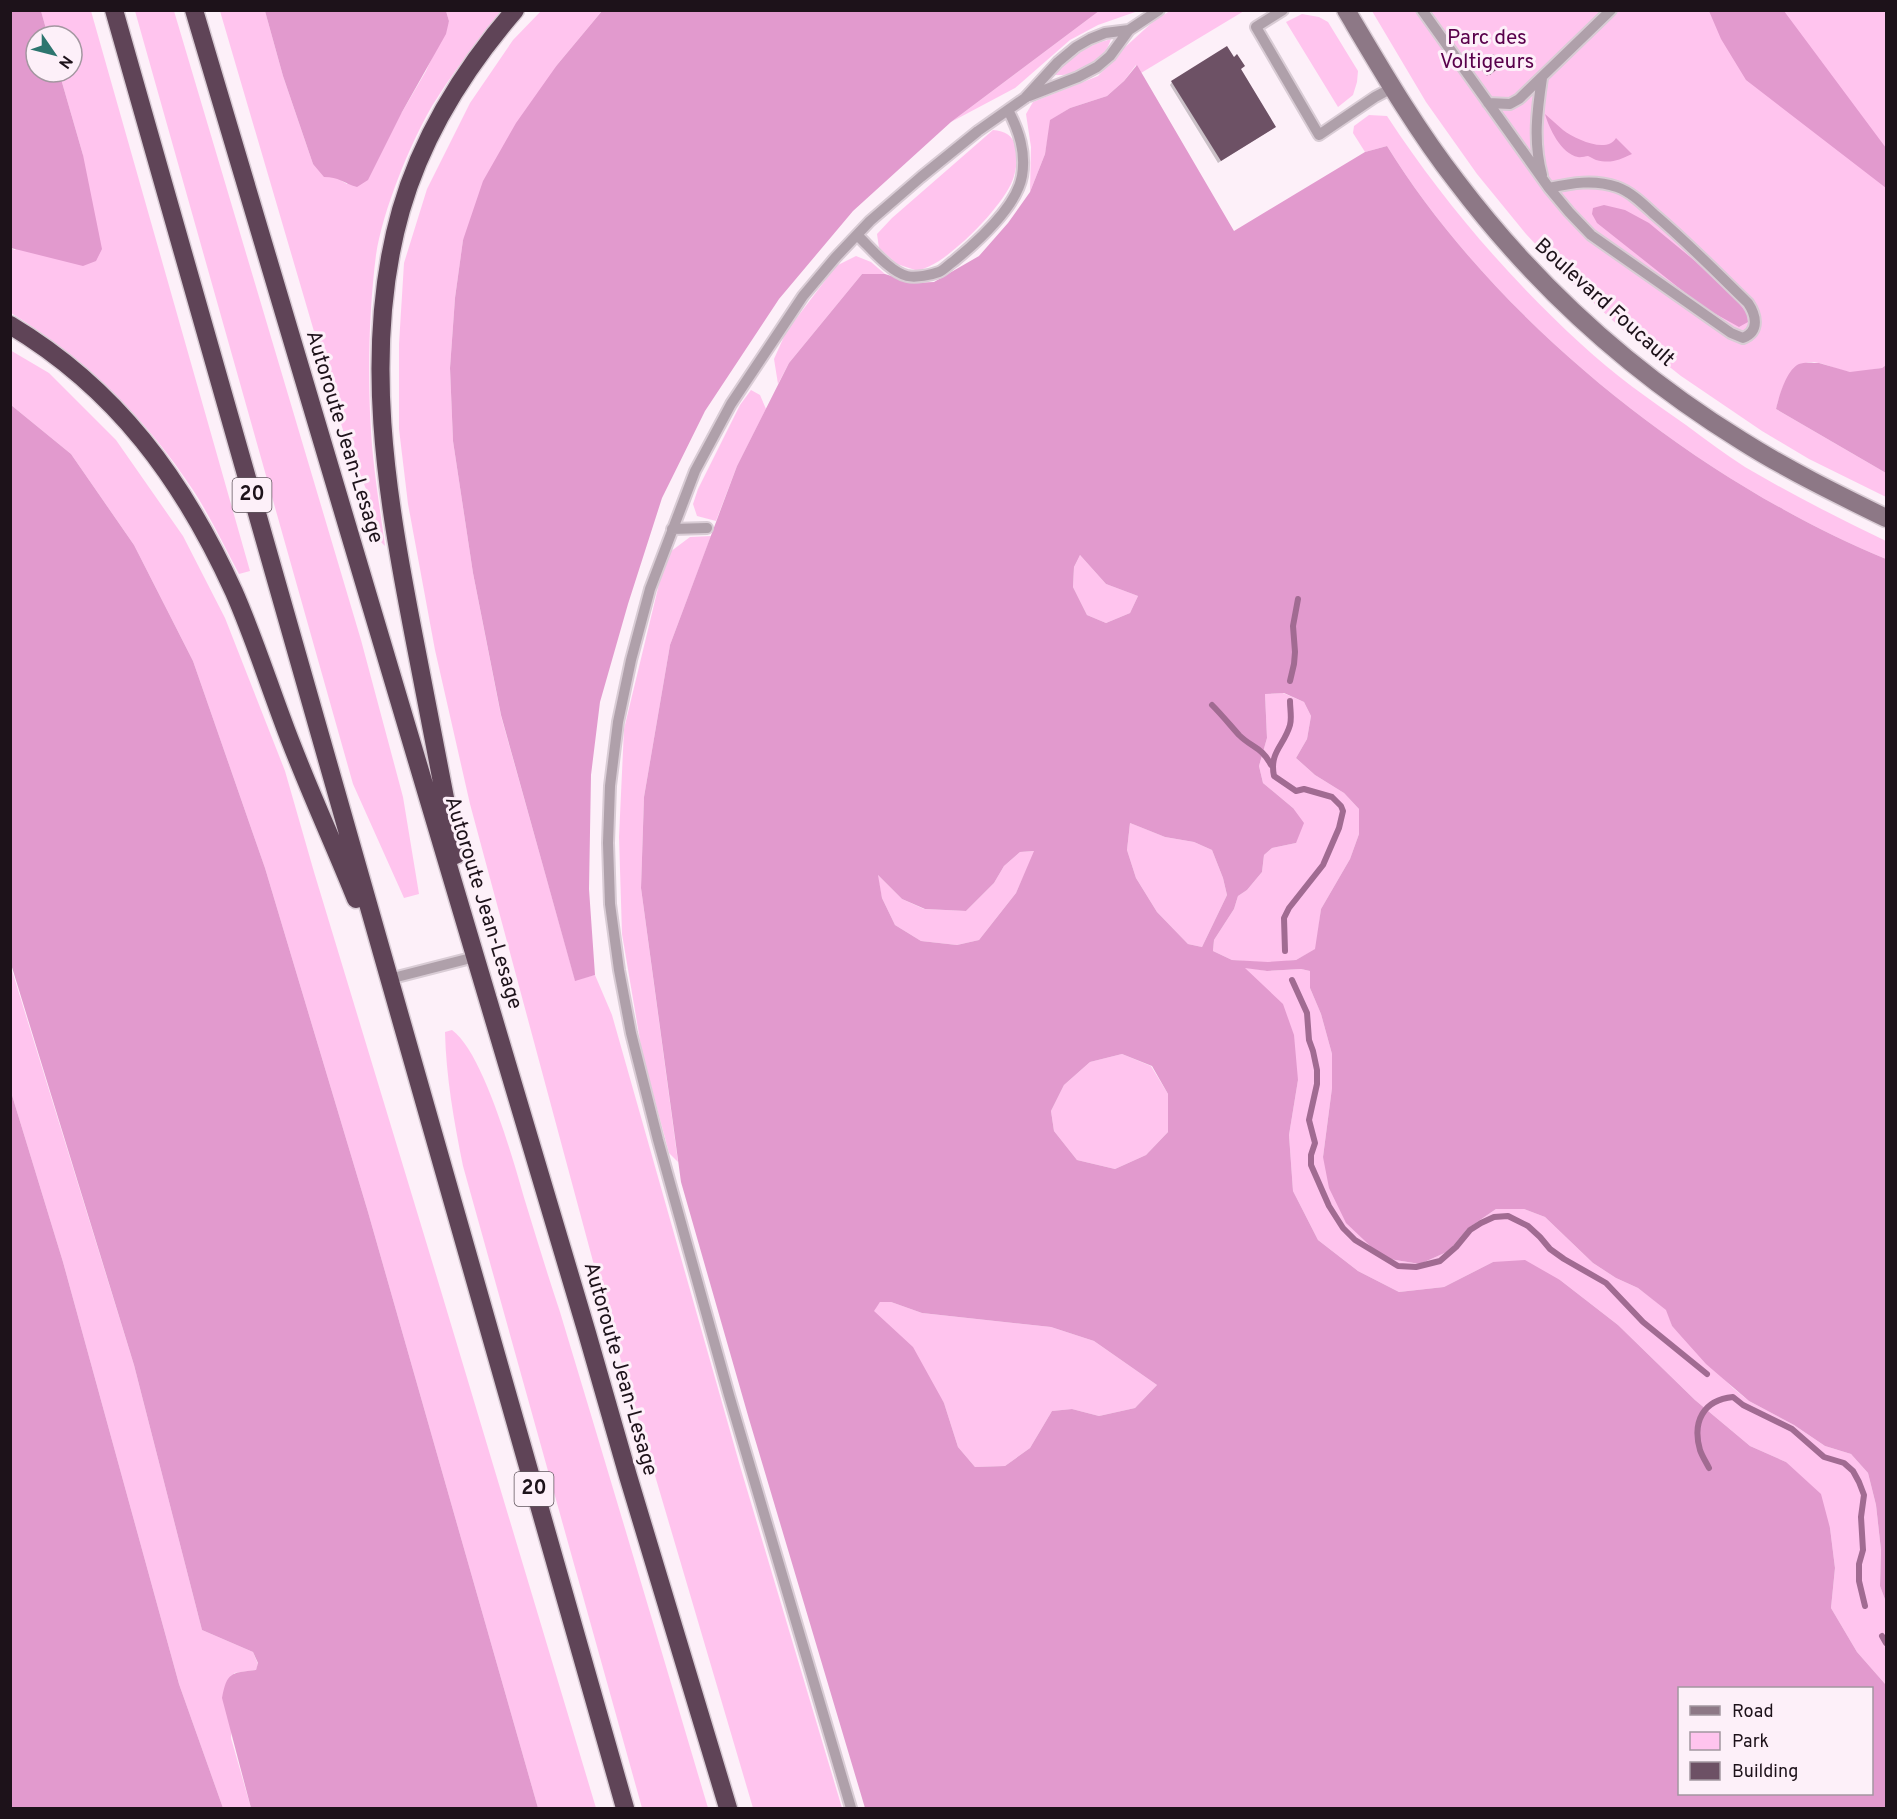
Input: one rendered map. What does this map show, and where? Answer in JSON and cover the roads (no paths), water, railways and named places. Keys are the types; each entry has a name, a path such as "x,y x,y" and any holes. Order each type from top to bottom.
{"highway":[{"name":"20","path":"114,10 625,1809"},
{"name":"Autoroute Jean-Lesage","path":"194,10 587,1333 627,1476 728,1809"},
{"path":"475,957 393,523 383,447 381,351 390,256 401,209 415,170 432,133 457,89 484,49 515,10"},
{"path":"10,325 43,345 73,368 117,410 158,459 197,520 224,571 241,610 282,719 389,979"}],"street":[{"name":"Boulevard Foucault","path":"1346,10 1392,88 1456,182 1501,236 1569,307 1624,356 1694,409 1743,442 1827,489 1887,518"}],"lane":[{"path":"1025,98 1097,67 1110,56 1129,30 1159,10"},
{"path":"1282,10 1256,27 1319,135 1392,88"},
{"path":"1422,10 1546,184 1592,235 1731,333 1743,338 1752,332 1755,327 1755,316 1748,303 1666,223 1628,193 1617,187 1589,183 1546,184"},
{"path":"1488,103 1510,104 1520,99 1611,10"},
{"path":"851,1809 657,1140 631,1034 610,904 608,843 610,786 618,722 650,589 695,471 731,404 803,296 870,221 921,177 1025,98 1058,62 1076,47 1106,33 1129,30"},
{"path":"1542,77 1536,128 1539,164 1546,184"},
{"path":"857,235 891,267 907,276 940,272 1002,214 1015,195 1022,178 1024,161 1021,138 1008,110"},
{"path":"672,529 706,528"},
{"path":"389,979 475,957"}],"waterway":[{"path":"1290,681 1295,652 1293,626 1298,599"},
{"path":"1285,951 1284,918 1289,908 1323,865 1339,828 1343,811 1332,797 1304,789 1296,791 1274,776 1275,755 1290,725 1290,701"},
{"path":"1212,705 1239,735 1264,755 1271,765"},
{"path":"1292,980 1307,1013 1309,1040 1317,1070 1317,1084 1309,1120 1315,1143 1311,1165 1329,1206 1343,1228 1355,1240 1398,1266 1416,1267 1440,1261 1470,1230 1481,1223 1494,1217 1508,1216 1528,1226 1550,1249 1564,1259 1606,1283 1643,1322 1707,1374"},
{"path":"1709,1468 1700,1450 1699,1422 1707,1408 1723,1399 1733,1397 1743,1405 1792,1429 1824,1457 1844,1463 1853,1471 1864,1495 1861,1517 1863,1550 1859,1564 1859,1581 1865,1606"},
{"path":"1882,1636 1886,1643"}],"park label":[{"name":"Parc des Voltigeurs","path":"1487,50"}]}
